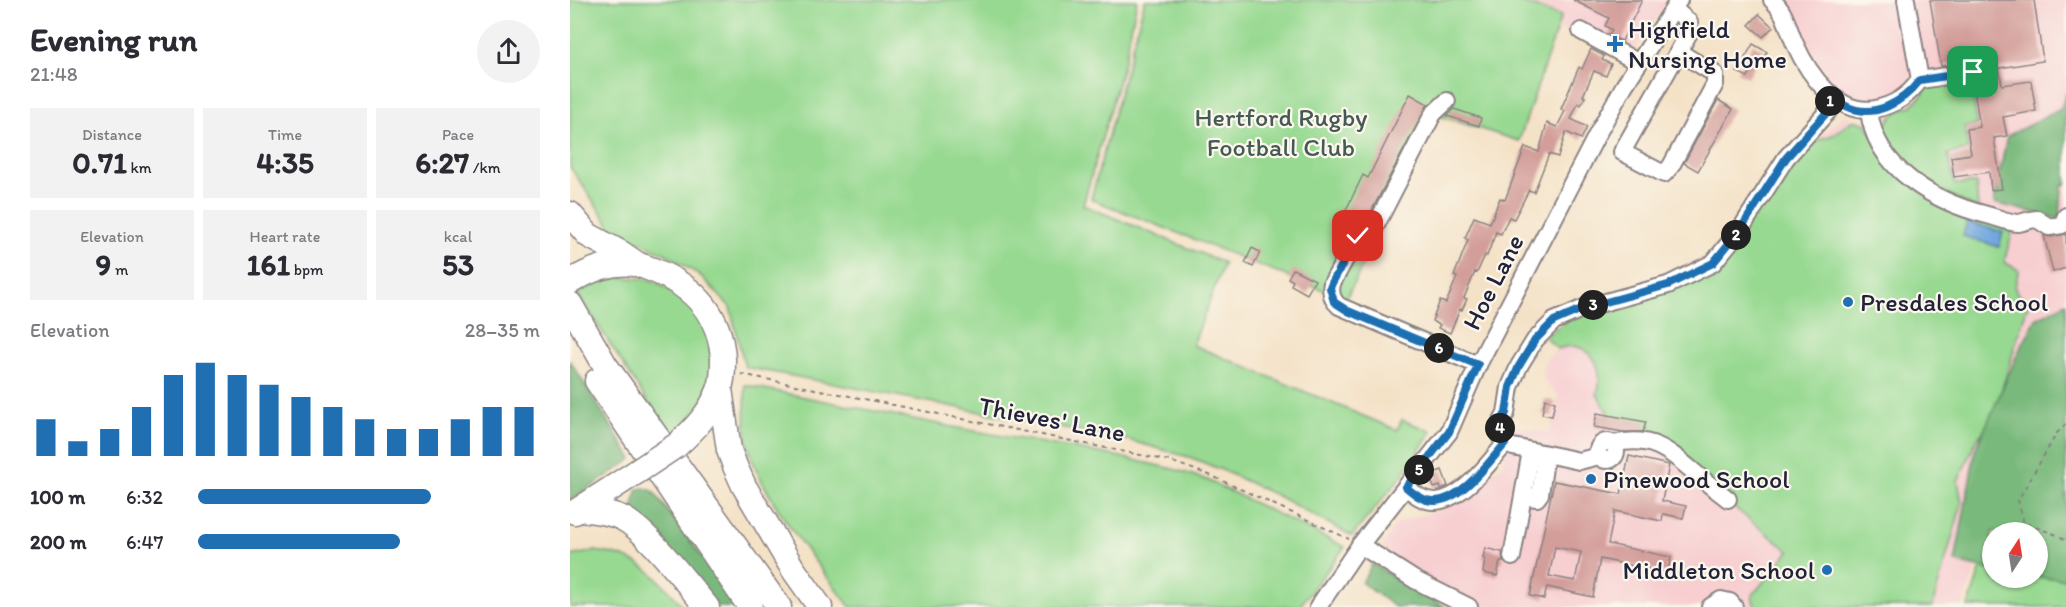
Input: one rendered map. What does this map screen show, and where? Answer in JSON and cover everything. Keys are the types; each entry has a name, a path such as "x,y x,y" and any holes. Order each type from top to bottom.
{"highway":[{"path":"570,214 588,235 621,252 637,264 675,279 700,300 709,312 721,343 729,450 735,466 744,486 794,569 820,607"},
{"path":"637,264 606,266 571,289 605,365 779,607"},
{"path":"570,338 750,607"},
{"path":"575,512 677,445 701,422 722,380"},
{"path":"575,512 612,514 632,525 708,607"}],"street":[{"path":"1772,0 1782,12 1794,44 1815,77 1845,106 1858,110 1889,107 1909,94 1920,80 1973,72"},
{"path":"1906,0 1920,80"},
{"path":"1677,4 1689,22 1690,31 1622,152 1664,174 1671,166 1715,84 1715,74 1679,52"},
{"name":"Hoe Lane","path":"1318,607 1360,545 1449,432 1478,365 1599,131 1677,4"},
{"path":"1581,31 1640,63"},
{"path":"1728,500 1658,444 1636,441 1613,444 1617,449 1615,458 1606,461 1599,456 1579,461 1505,444 1500,436 1500,424 1506,413 1510,387 1519,366 1535,340 1554,321 1611,299 1668,285 1713,263 1740,230 1786,158 1829,110 1832,94"},
{"path":"1447,101 1433,114 1375,227 1358,236 1330,288 1334,302 1339,306 1478,365"},
{"path":"1869,110 1873,133 1883,151 1900,172 1922,188 1946,201 2018,223 2037,219 2049,227 2062,225 2066,216"},
{"path":"1406,487 1420,498 1434,502 1449,498 1477,477 1505,444"},
{"path":"1512,557 1524,496 1538,452"},
{"path":"1360,545 1415,580 1469,607"},
{"path":"1710,607 1721,600 1730,602 1734,607"}],"path":[{"name":"Thieves' Lane","path":"722,380 1170,461 1212,476 1360,545"},
{"path":"2066,424 2057,433 2018,500 2024,523 2066,540"}],"shaded area":[{"name":"Highfield Nursing Home","path":"1513,0 1670,0 1626,62 1557,27 1560,16"},
{"name":"Presdales School","path":"1771,0 2066,0 2066,323 1993,522 1982,522 1982,552 1962,607 1474,607 1386,557 1384,543 1397,523 1439,510 1474,490 1491,471 1503,466 1511,426 1550,433 1558,395 1545,382 1542,370 1546,359 1557,349 1545,337 1683,286 1801,146 1818,142 1816,140 1844,116 1863,122 1877,117 1851,101 1818,74"}],"green space":[{"path":"570,0 1137,0 1125,58 1083,205 1224,263 1193,345 1397,430 1402,420 1432,431 1401,477 1352,536 1276,495 1222,470 1192,458 1128,440 745,367 730,307 701,276 666,254 613,230 570,167"},
{"name":"Hertford Rugby Football Club","path":"1145,0 1513,0 1561,16 1519,141 1436,115 1346,299 1091,199"},
{"path":"1971,76 1977,125 1965,127 1968,150 1948,154 1954,184 1976,183 1978,209 1909,174 1879,134 1891,117 1911,106 1924,93 1921,87"},
{"path":"2066,93 2066,184 2062,186 2060,219 1994,203 2007,136 2061,109"},
{"name":"Presdales School","path":"1852,121 1866,124 1896,171 2014,226 2004,262 2019,270 2015,289 2019,295 2029,301 1992,421 1977,439 1958,481 1962,503 1932,607 1755,607 1752,596 1789,551 1662,450 1638,442 1641,428 1614,423 1597,394 1599,374 1592,357 1578,347 1569,346 1558,349 1545,337 1571,317 1683,286 1801,146 1833,135"},
{"path":"622,277 656,282 687,300 707,329 714,366 705,402 671,438 577,293 599,282"},
{"path":"2066,303 2066,579 2048,578 2048,522 1982,522 1982,568 1955,562 1975,451 2017,355 2036,319"},
{"path":"570,361 632,459 570,501"},
{"path":"745,385 963,429 1116,456 1177,470 1207,480 1345,547 1299,607 850,607 790,527 762,482 747,440"},
{"path":"638,489 653,491 739,607 718,607 638,519 633,505"},
{"path":"594,551 623,557 645,568 683,607 570,607 570,556"},
{"path":"1372,564 1445,607 1395,607 1362,583"},
{"path":"1981,568 1982,588 2048,588 2048,578 2066,579 2066,607 1968,607"}],"water":[{"path":"1967,222 2003,232 1999,247 1963,236"}],"building":[{"path":"1573,0 1642,0 1622,41 1609,35 1612,30 1605,26 1609,18"},
{"path":"1930,0 2034,0 2043,61 1999,68 2002,85 2031,81 2036,111 2003,117 2007,136 1994,138 2002,189 1991,190 1989,172 1954,177 1951,157 1971,154 1967,129 1980,127 1973,83 1985,80 1982,60 1941,66"},
{"path":"1759,14 1773,27 1763,37 1749,25"},
{"path":"1753,44 1767,52 1762,61 1758,59 1748,77 1737,72"},
{"path":"1591,49 1604,56 1602,60 1611,64 1606,76 1594,71 1583,96 1585,97 1581,105 1578,103 1571,119 1587,127 1581,139 1566,132 1558,157 1549,154 1534,192 1529,190 1514,219 1509,217 1501,234 1496,232 1487,256 1485,255 1477,273 1475,272 1464,298 1467,299 1450,333 1438,328 1440,325 1432,321 1440,301 1446,303 1457,277 1454,276 1474,217 1490,223 1500,198 1505,200 1525,147 1539,152 1547,123 1557,127 1565,111 1561,109 1579,67 1582,69"},
{"path":"1410,94 1428,104 1367,219 1363,221 1345,212 1363,175 1368,178"},
{"path":"1718,100 1733,109 1698,171 1684,163"},
{"path":"1454,109 1481,118 1479,126 1447,116"},
{"path":"2066,234 2066,268 2053,272 2044,236"},
{"path":"1252,248 1260,252 1253,267 1245,263"},
{"path":"1293,269 1315,280 1307,294 1291,285 1293,281 1288,278"},
{"path":"1545,399 1555,402 1552,416 1542,414"},
{"path":"1597,413 1646,422 1643,432 1623,432 1594,427"},
{"path":"1629,456 1669,465 1662,501 1686,506 1683,518 1663,514 1662,521 1615,511 1608,544 1671,557 1668,573 1600,559 1593,597 1547,587 1544,599 1530,596 1554,481 1621,494","holes":["1555,547 1581,552 1575,581 1549,576"]},
{"path":"1442,470 1448,486 1441,489 1440,486 1434,488 1431,480 1436,478 1434,473"},
{"path":"1485,548 1502,552 1503,562 1500,562 1497,576 1483,573"}],"place":[{"name":"Highfield Nursing Home","path":"1615,44"},
{"name":"Presdales School","path":"1848,302"},
{"name":"Pinewood School","path":"1591,479"},
{"name":"Middleton School","path":"1827,570"}],"route":[{"path":"1358,236 1330,288 1334,302 1348,311 1478,365 1449,432 1406,487 1420,498 1434,502 1449,498 1477,477 1505,444 1500,436 1500,424 1509,402 1510,387 1519,366 1535,340 1554,321 1584,308 1668,285 1713,263 1740,230 1786,158 1829,110 1832,94 1845,106 1858,110 1889,107 1909,94 1920,80 1973,72"}]}
